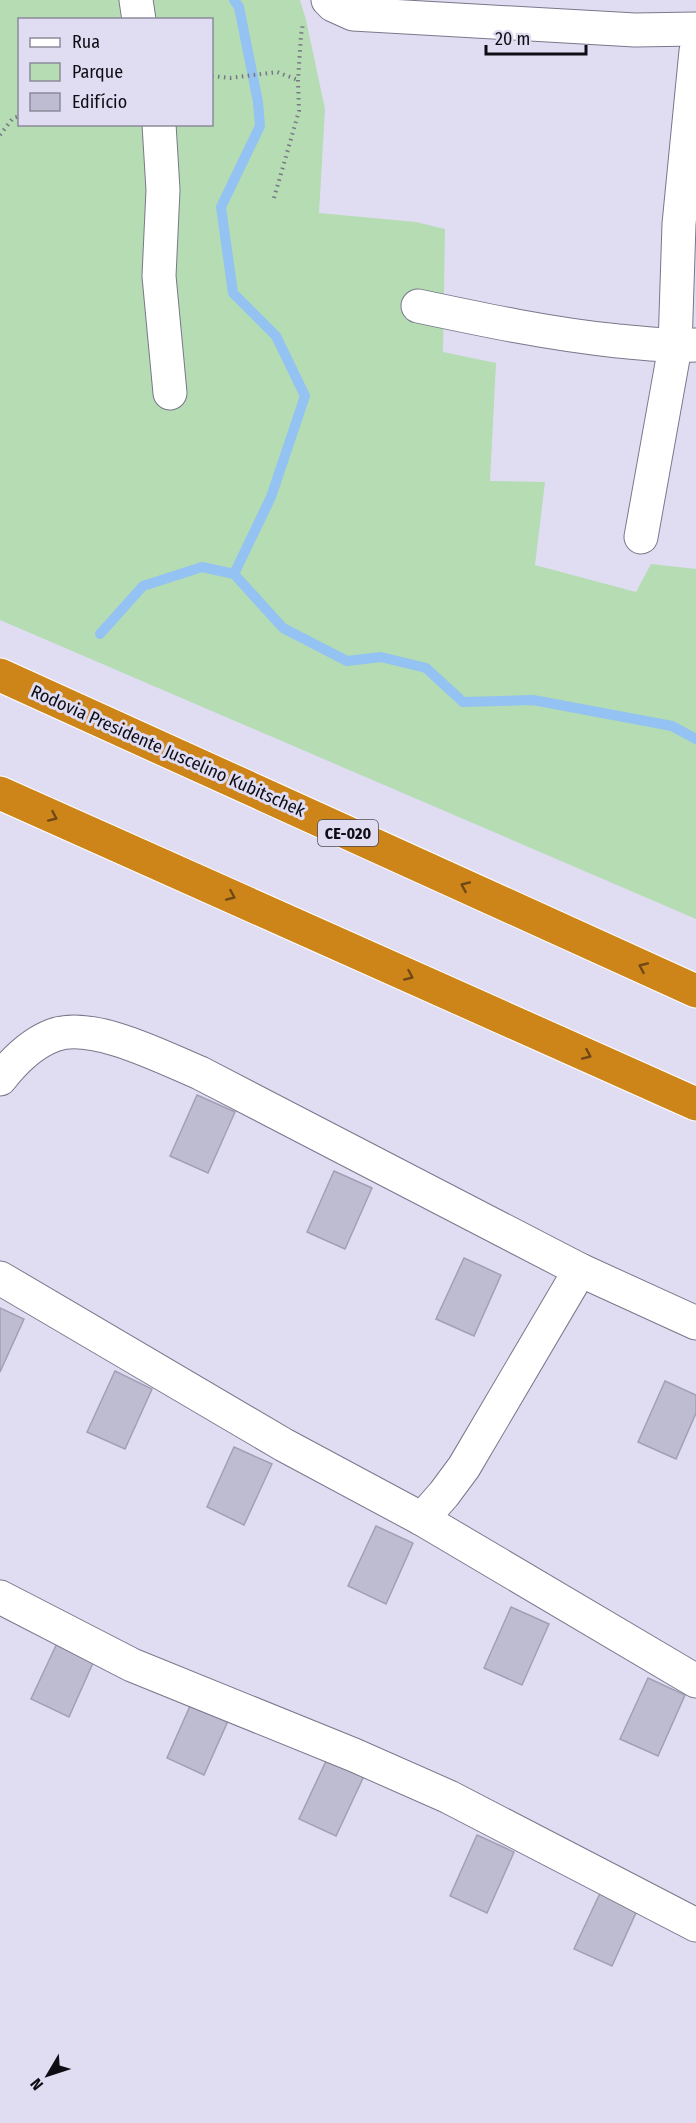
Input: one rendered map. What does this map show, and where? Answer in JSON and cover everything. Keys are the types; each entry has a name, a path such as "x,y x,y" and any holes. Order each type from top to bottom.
{"highway":[{"name":"Rodovia Presidente Juscelino Kubitschek","path":"0,675 696,991"},
{"path":"0,793 696,1104"}],"street":[{"path":"136,0 139,18"},
{"path":"328,0 352,14 635,30 696,29"},
{"path":"641,537 686,346 679,224 696,51"},
{"path":"159,126 163,190 159,276 170,393"},
{"path":"418,306 522,328 593,338 686,346"},
{"path":"0,1079 14,1061 54,1035 74,1031 140,1047 200,1073 580,1270 696,1323"},
{"path":"422,1520 464,1467 580,1270"},
{"path":"0,1278 284,1445 422,1520 696,1681"},
{"path":"0,1597 132,1665 354,1755 449,1797 696,1925"}],"path":[{"path":"274,198 299,111 300,35 304,23"},
{"path":"213,76 230,78 277,72 298,80"},
{"path":"0,135 13,118 18,117"}],"green space":[{"path":"0,0 300,0 325,109 319,213 416,222 445,229 443,352 496,363 490,481 545,482 535,565 636,592 651,564 696,569 696,919 0,620"}],"building":[{"path":"197,1095 235,1112 208,1173 170,1156"},
{"path":"334,1171 372,1188 345,1249 307,1232"},
{"path":"464,1258 501,1275 474,1336 436,1319"},
{"path":"0,1308 24,1319 0,1372"},
{"path":"115,1371 152,1389 125,1449 87,1432"},
{"path":"665,1381 696,1395 696,1413 676,1459 638,1442"},
{"path":"234,1447 272,1464 244,1525 207,1507"},
{"path":"376,1526 413,1543 386,1604 348,1586"},
{"path":"511,1607 549,1624 522,1685 484,1668"},
{"path":"59,1639 96,1656 69,1717 31,1699"},
{"path":"648,1678 685,1695 658,1756 620,1739"},
{"path":"194,1697 231,1714 204,1775 167,1758"},
{"path":"327,1759 364,1776 336,1836 299,1819"},
{"path":"477,1835 514,1852 487,1913 450,1896"},
{"path":"602,1889 639,1906 612,1966 574,1949"}],"waterway":[{"path":"234,0 239,7 258,102 260,126 221,207 233,293 276,336 305,396 271,497 234,574"},
{"path":"100,634 143,586 202,567 234,574 283,628 347,661 381,657 426,668 463,702 533,700 672,726 696,739"}]}
